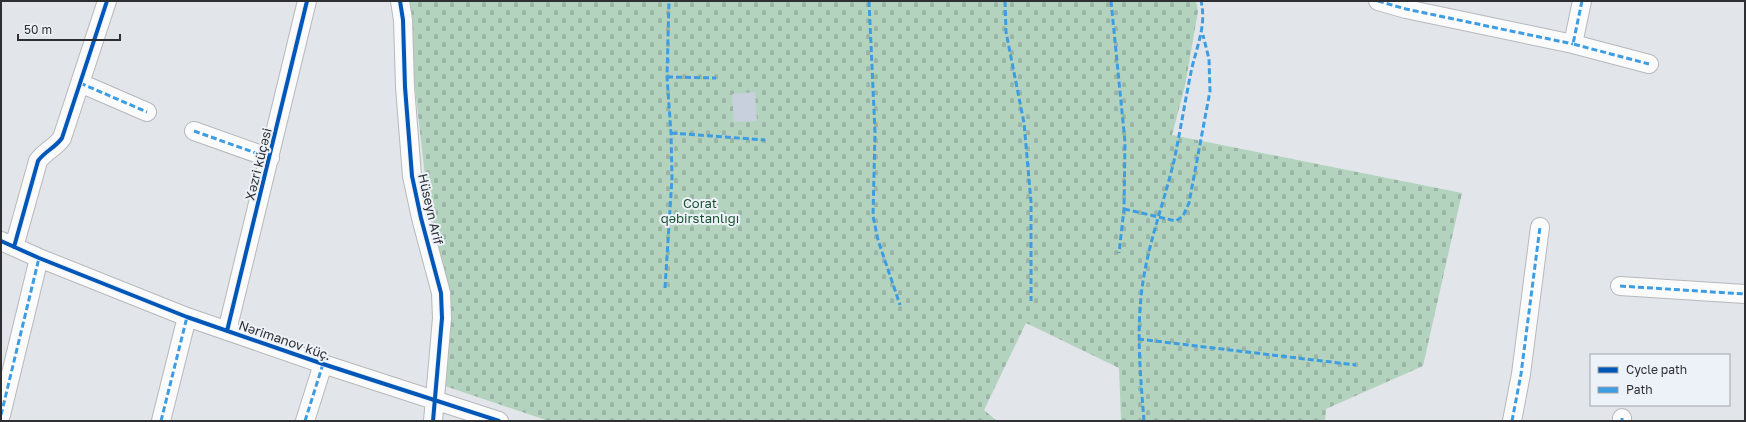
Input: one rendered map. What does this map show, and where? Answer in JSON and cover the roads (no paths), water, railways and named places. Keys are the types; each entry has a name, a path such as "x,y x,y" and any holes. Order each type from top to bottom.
{"street":[{"path":"7,244 38,161 43,153 57,145 62,138 107,1"},
{"name":"Xəzri küçəsi","path":"227,331 307,1"},
{"name":"Hüseyn Arif","path":"400,1 403,20 405,87 413,182 441,293 442,318 433,421"},
{"path":"1378,1 1573,44 1649,64"},
{"path":"1573,44 1582,1"},
{"path":"80,83 147,112"},
{"path":"194,131 270,158"},
{"path":"1512,421 1522,374 1540,228"},
{"name":"Nərimanov küç.","path":"7,244 187,317 323,364 435,399 499,421"},
{"path":"1,415 39,258"},
{"path":"1620,286 1745,294"},
{"path":"161,421 187,317"},
{"path":"305,421 323,364"}],"park label":[{"name":"Corat qəbirstanlığı","path":"700,210"}]}
